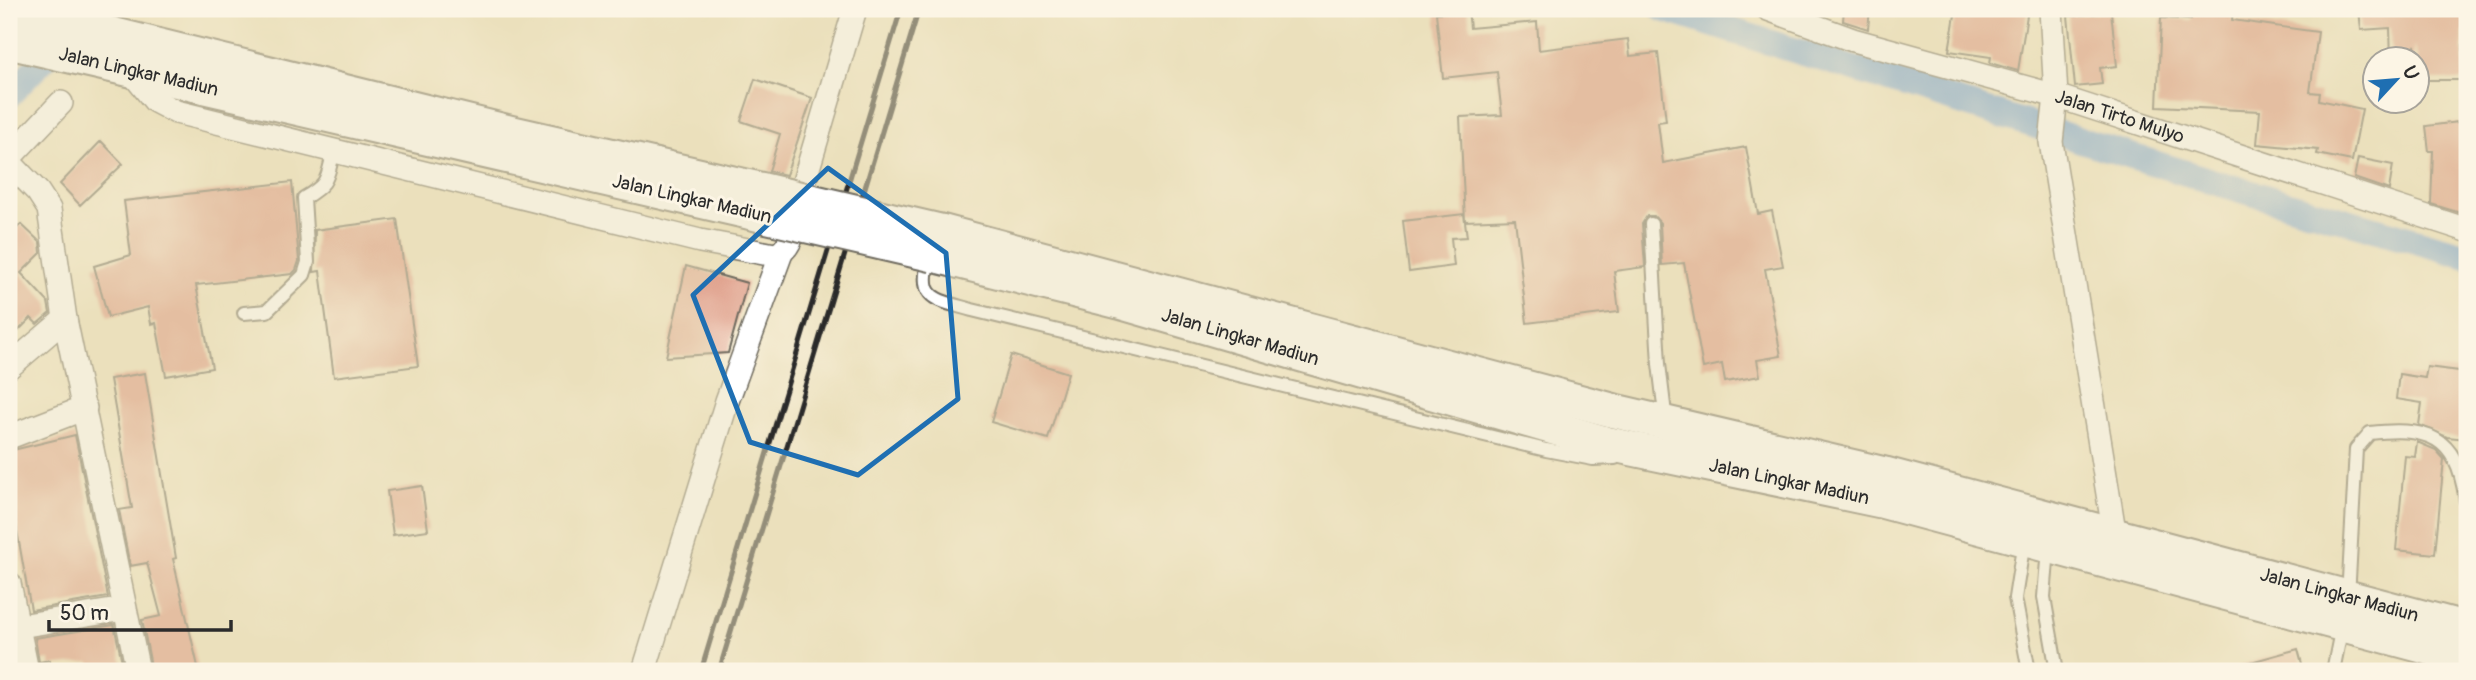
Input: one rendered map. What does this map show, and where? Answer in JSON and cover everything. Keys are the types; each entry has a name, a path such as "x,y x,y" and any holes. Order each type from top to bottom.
{"main road":[{"name":"Jalan Lingkar Madiun","path":"31,12 113,33 162,55 1106,299 1609,444 1881,501 2036,542 2345,610 2467,629"},
{"name":"Jalan Lingkar Madiun","path":"16,45 129,69 162,55 940,231 1622,406 1661,421 1885,474 2115,537 2345,610 2467,658"}],"street":[{"path":"129,69 155,101 165,107 700,241 775,255 787,248 855,9"},
{"path":"2051,9 2055,100 2051,142 2115,537"},
{"name":"Jalan Tirto Mulyo","path":"1774,10 1853,40 2055,100 2467,230"},
{"path":"162,55 179,39 202,42 702,168 796,188 801,192"},
{"path":"61,103 9,160 38,192 49,209 65,319 138,671"},
{"path":"643,671 727,401 781,253"},
{"path":"9,367 65,319"},
{"path":"9,438 85,408"},
{"path":"9,583 20,626 27,671"},
{"path":"20,626 124,609"}],"lane":[{"path":"244,313 267,311 304,275 309,262 304,198 321,188 329,178 334,151"},
{"path":"1651,223 1661,421"},
{"path":"1540,376 946,225 942,225 932,247 924,277 926,290 934,299 972,310 1430,423 1593,459 1650,452"},
{"path":"2333,671 2345,610 2356,449 2370,433 2409,432 2430,436 2448,446 2463,473 2467,509"},
{"path":"2029,671 2015,598 2036,542"},
{"path":"2036,542 2057,671"}],"highlighted area":[{"path":"828,168 946,253 958,399 858,475 750,442 693,295"}],"building":[{"path":"1844,9 1870,9 1868,29 1843,21"},
{"path":"1956,9 1991,15 1991,9 2028,9 2018,71 1990,63 1991,57 1949,51"},
{"path":"2192,9 2233,9 2232,20 2318,32 2310,92 2320,93 2319,100 2360,109 2352,161 2317,154 2318,150 2257,144 2260,111 2157,106 2161,18 2191,20"},
{"path":"2359,9 2467,9 2467,32 2463,32 2463,80 2430,80 2430,46 2391,46 2390,28 2361,30"},
{"path":"1468,10 1470,28 1537,22 1539,50 1628,39 1630,56 1658,53 1666,121 1658,122 1663,163 1746,147 1758,214 1772,211 1783,266 1765,269 1781,356 1757,360 1760,376 1725,382 1722,364 1703,368 1684,263 1662,265 1660,223 1654,216 1647,216 1642,224 1645,267 1614,271 1619,312 1527,323 1515,219 1465,221 1460,117 1502,115 1497,72 1443,78 1436,13"},
{"path":"2111,12 2117,66 2100,68 2102,84 2075,87 2068,16"},
{"path":"755,79 812,98 786,175 769,171 780,134 741,121"},
{"path":"2467,121 2467,215 2431,204 2433,151 2429,151 2426,126"},
{"path":"101,141 123,164 80,205 60,184"},
{"path":"2358,158 2393,165 2389,190 2354,178"},
{"path":"292,182 299,261 296,270 292,274 196,285 212,368 166,376 156,323 151,324 148,307 108,317 94,266 131,255 124,201"},
{"path":"1464,214 1467,237 1451,238 1454,266 1409,272 1403,221"},
{"path":"397,219 418,366 334,377 320,271 314,272 315,230"},
{"path":"21,224 40,242 41,253 21,273 48,302 50,313 37,324 31,318 9,340 9,236"},
{"path":"686,266 747,283 728,353 666,357"},
{"path":"1011,355 1068,373 1048,439 991,422"},
{"path":"2427,367 2467,372 2467,439 2447,437 2419,425 2422,403 2396,399 2399,374 2425,378"},
{"path":"145,373 176,558 173,559 199,671 152,671 142,620 161,616 147,563 130,566 119,510 132,508 110,379"},
{"path":"75,435 108,597 31,610 9,485 9,451"},
{"path":"2417,442 2436,450 2444,459 2435,554 2396,550 2405,456 2415,457"},
{"path":"422,486 428,530 393,535 387,491"},
{"path":"114,625 124,671 91,671 90,662 50,666 50,660 39,662 35,638"},
{"path":"2298,649 2304,671 2241,671 2240,665"}],"waterway":[{"path":"9,95 93,9"},
{"path":"1663,9 2221,184 2467,256"}],"railway":[{"path":"701,671 901,9"},
{"path":"719,671 919,9"}]}
